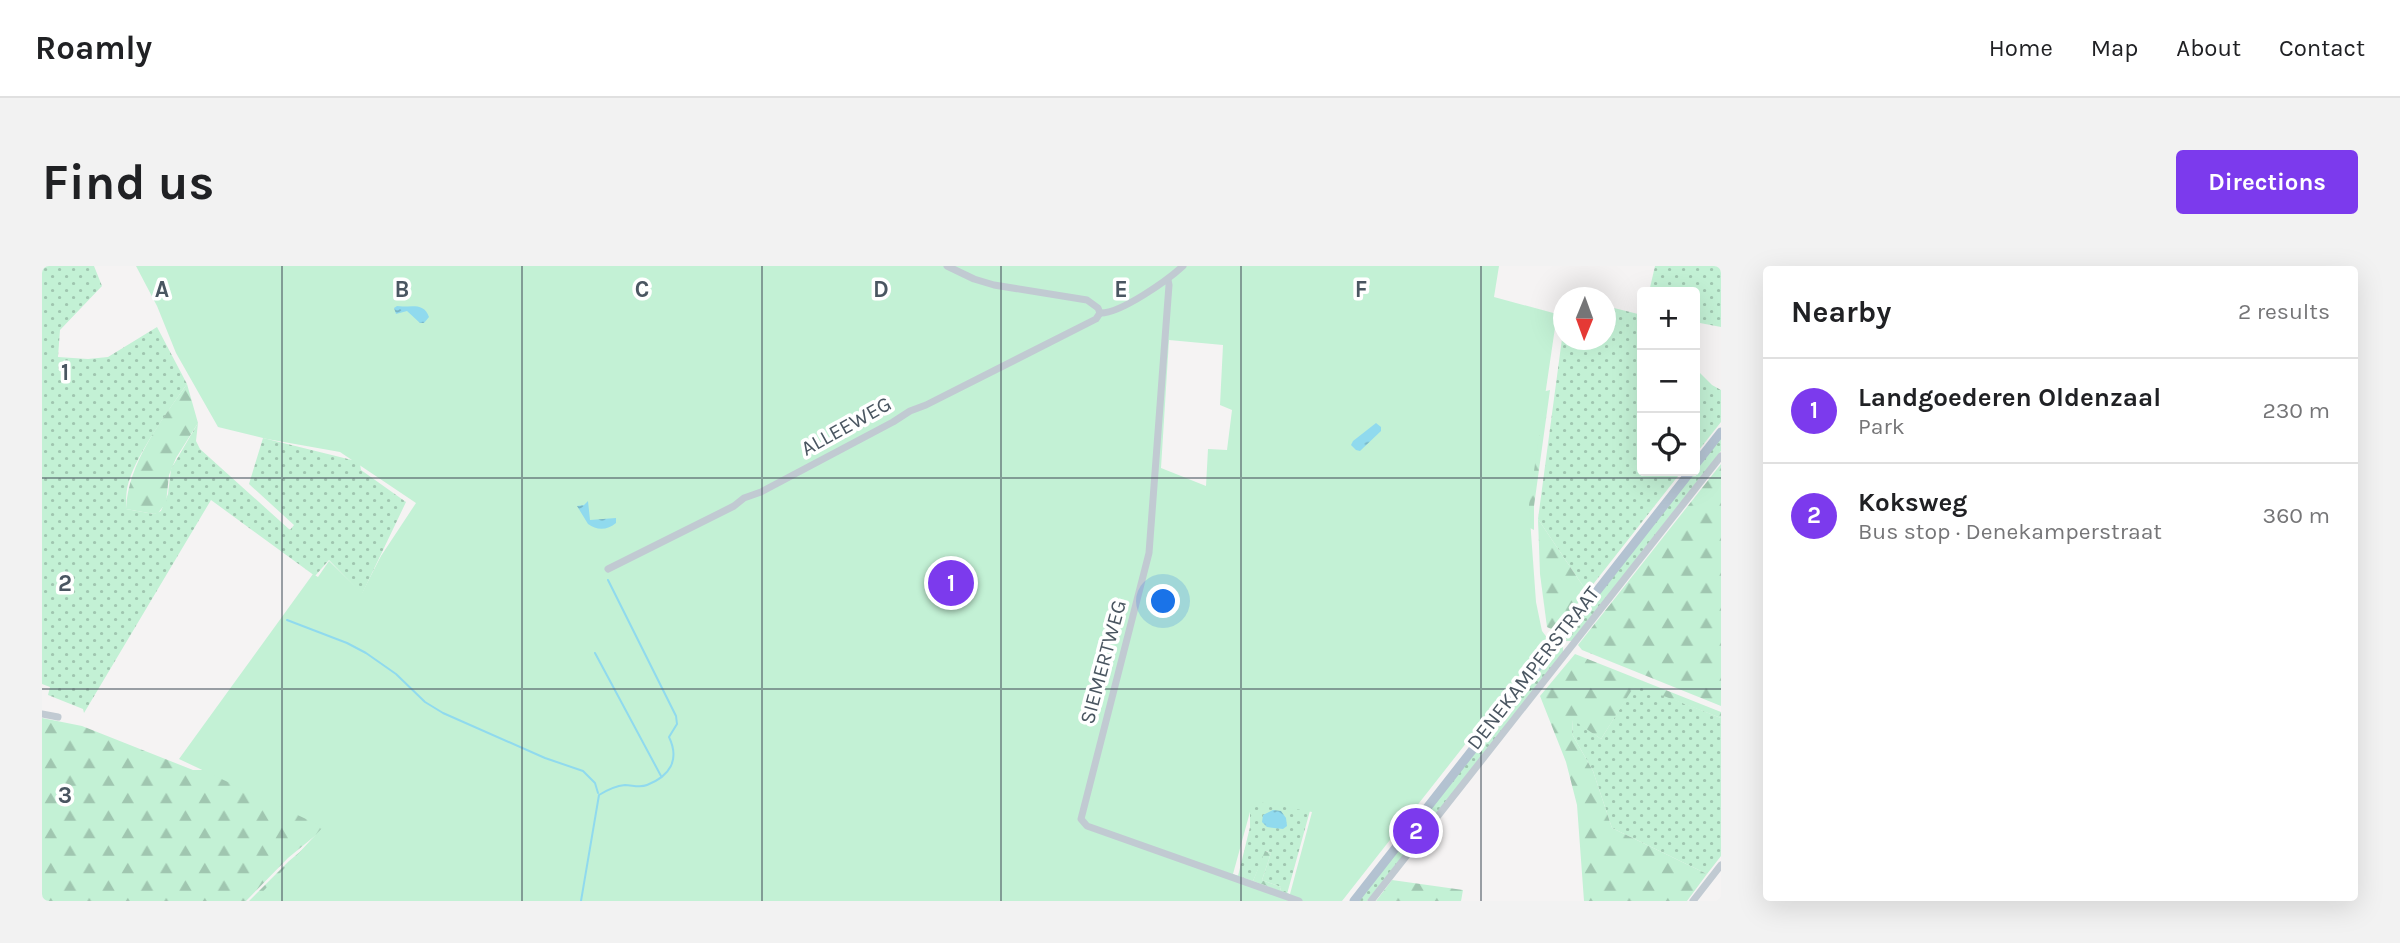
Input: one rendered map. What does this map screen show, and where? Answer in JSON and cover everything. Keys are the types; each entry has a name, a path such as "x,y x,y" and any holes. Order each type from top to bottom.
{"main road":[{"path":"1700,459 1721,432"},
{"name":"DENEKAMPERSTRAAT","path":"1354,901 1687,476"}],"street":[{"path":"947,266 974,279 995,285 1087,300 1096,305 1100,313"},
{"name":"ALLEEWEG","path":"608,569 734,506 744,498 761,492 910,411 1096,318 1100,313 1118,308 1168,280 1184,266"},
{"name":"SIEMERTWEG","path":"1168,280 1149,553 1081,819 1087,826 1299,901"},
{"name":"DENEKAMPERSTRAAT","path":"1371,901 1721,456"},
{"path":"42,714 58,718"},
{"path":"1693,901 1721,864"}],"green space":[{"path":"42,266 94,266 102,286 60,330 58,357 108,357 157,327 187,384 155,431 133,470 126,495 126,509 154,514 161,511 168,494 171,469 198,423 196,441 200,449 290,530 294,525 249,484 263,438 352,460 340,387 290,357 254,386 241,386 222,333 237,311 228,278 260,266 511,266 520,278 522,305 531,341 530,365 533,378 547,396 577,407 575,482 555,491 516,440 459,422 454,416 454,408 407,397 398,426 363,410 348,393 361,470 406,502 362,594 329,560 315,576 211,500 84,713 83,709 48,695 50,687 42,684"},
{"path":"136,266 1499,266 1494,297 1553,313 1553,341 1529,505 1536,602 1542,631 1548,639 1342,901 254,901 323,827 179,759 313,574 318,577 329,561 362,593 381,556 416,503 340,452 218,427 176,353 157,306","holes":["1169,340 1223,345 1220,405 1232,410 1227,450 1208,449 1206,486 1161,468","1253,801 1312,812 1290,894 1233,874"]},
{"path":"1655,266 1721,266 1721,327 1700,323 1700,287 1650,287"},
{"path":"1616,308 1637,314 1637,476 1678,476 1587,592 1538,519 1560,350 1616,350"},
{"path":"1700,373 1721,390 1721,422 1700,449"},
{"path":"187,384 198,423 176,458 169,475 166,503 154,514 126,509 128,492 139,459"},
{"path":"1550,390 1534,506 1534,530 1526,526 1542,392"},
{"path":"1721,436 1721,451 1572,641 1566,641 1564,639 1690,476 1700,476 1700,463"},
{"path":"1721,464 1721,706 1582,650 1578,645"},
{"path":"1538,519 1587,592 1555,631 1547,627 1540,574"},
{"path":"1561,645 1563,653 1367,901 1356,901 1557,647"},
{"path":"1575,654 1721,712 1721,718 1635,685 1601,739 1573,720 1572,734 1593,771 1612,828 1707,874 1687,901 1584,901 1577,805 1566,762 1540,696"},
{"path":"1635,684 1721,718 1721,856 1707,874 1612,828 1593,771 1572,734 1573,719 1601,739"},
{"path":"42,718 82,726 193,770 216,770 630,901 249,901 289,861 318,837 316,835 288,858 246,901 42,901"},
{"path":"1250,778 1316,789 1287,894 1280,891 1281,887 1262,880 1271,853 1266,851 1253,881 1238,876 1250,827"},
{"path":"1265,851 1271,853 1262,880 1281,887 1280,891 1253,881"},
{"path":"1392,880 1463,890 1461,901 1376,901"}],"water":[{"path":"420,307 429,317 424,323 420,323 407,311 396,314 394,308"},
{"path":"1376,423 1381,427 1381,431 1360,451 1356,450 1351,445 1353,441"},
{"path":"588,501 590,520 616,518 616,523 602,529 588,524 577,506"},
{"path":"1273,810 1281,811 1286,818 1287,826 1283,829 1267,827 1262,822 1263,815"}],"waterway":[{"path":"581,901 599,795 611,788 625,785 644,786 662,777 673,760 669,737 677,724 676,716 608,580"},
{"path":"287,620 366,653 396,674 425,702 443,713 545,758 583,771 595,783 598,793"},
{"path":"595,653 661,776"}],"place":[{"name":"Landgoederen Oldenzaal","path":"951,583"},
{"name":"Koksweg","path":"1416,831"}]}
